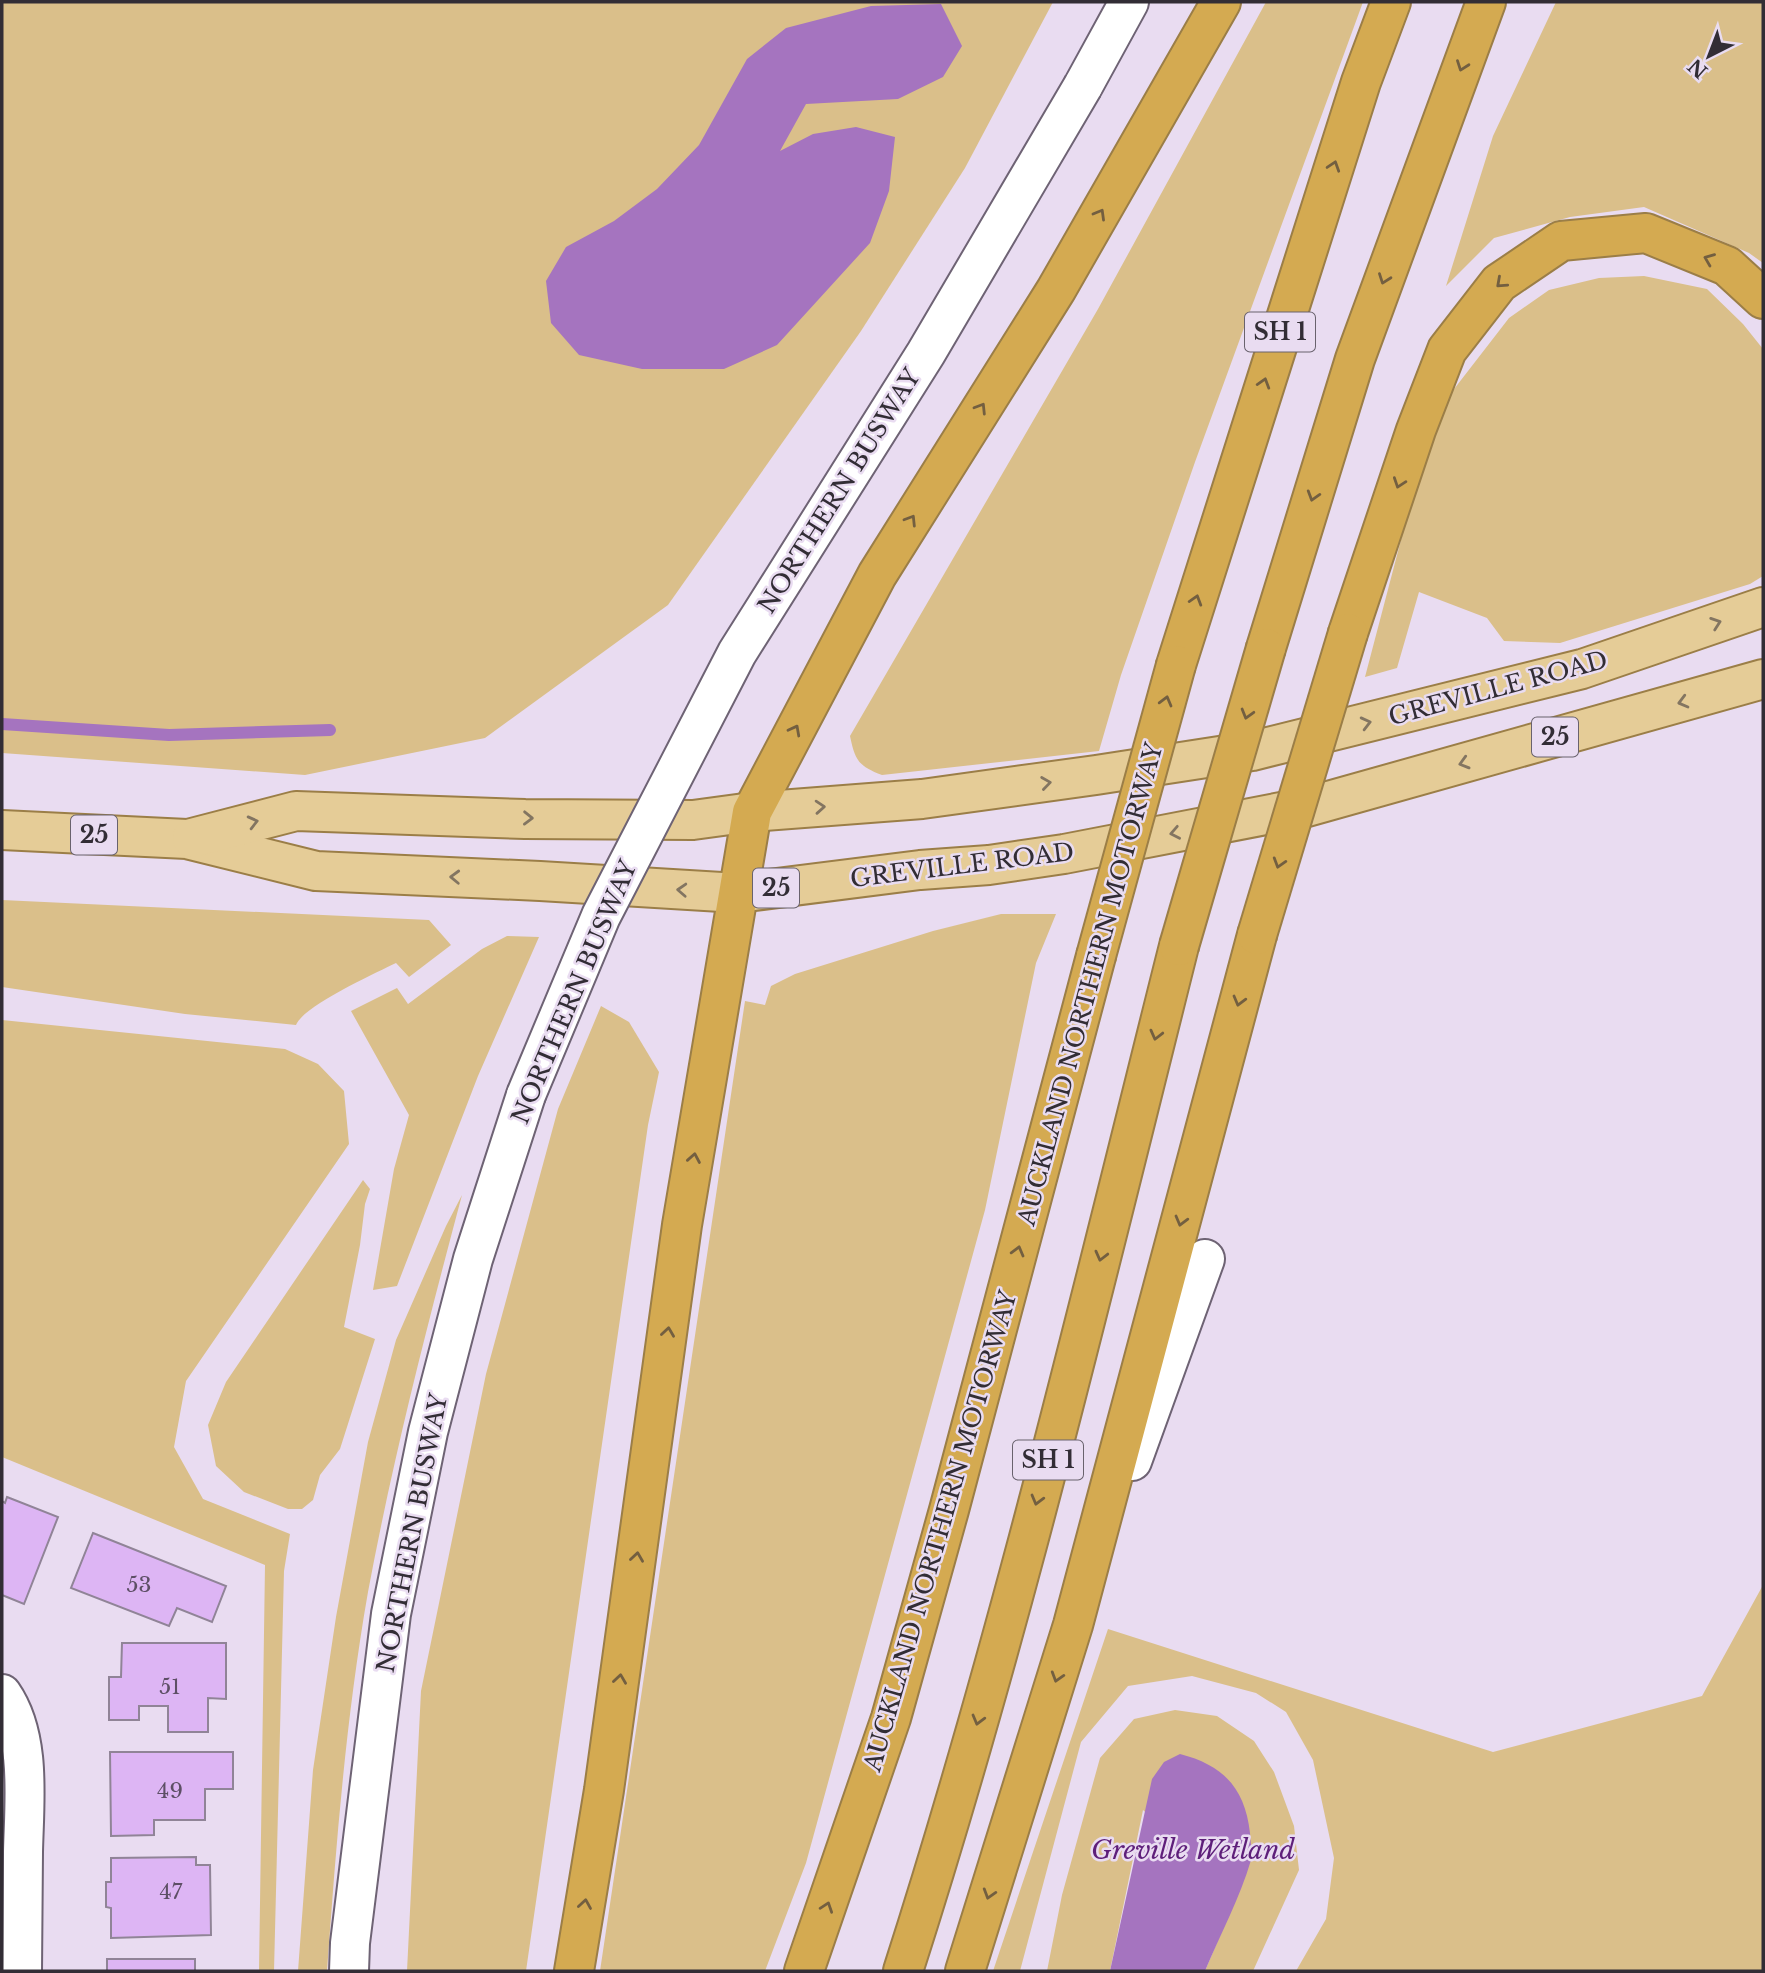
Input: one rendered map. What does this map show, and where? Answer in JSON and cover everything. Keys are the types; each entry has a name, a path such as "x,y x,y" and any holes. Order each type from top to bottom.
{"highway":[{"path":"574,1971 612,1735 682,1225 752,812 877,575 1056,290 1221,2"},
{"name":"AUCKLAND NORTHERN MOTORWAY","path":"804,1971 891,1718 953,1497 1176,665 1361,82 1391,2"},
{"name":"SH 1","path":"903,1971 949,1828 1066,1393 1179,946 1266,648 1355,359 1486,2"},
{"path":"965,1971 1073,1625 1257,936 1348,633 1416,430 1447,350 1499,283 1561,241 1646,233 1727,266 1763,299"}],"main road":[{"name":"GREVILLE ROAD","path":"187,839 296,811 693,820 752,812 989,791 1252,751 1582,669 1763,607"},
{"name":"GREVILLE ROAD","path":"2,830 187,839 316,871 738,893 1064,854 1307,807 1759,684"}],"street":[{"name":"NORTHERN BUSWAY","path":"349,1971 350,1943 391,1614 425,1445 472,1259 526,1095 601,916 737,653 926,353 1083,86 1129,2"},
{"path":"1073,1625 1205,1259"},
{"path":"2,1693 10,1705 19,1736 24,1777 22,1971"}],"shaded area":[{"path":"2,2 1053,2 965,168 861,331 668,605 485,738 305,775 2,753"},
{"path":"1266,2 1363,2 1195,462 1121,675 1099,751 882,775 868,768 856,757 850,736 1098,309"},
{"path":"1556,2 1763,2 1763,263 1749,253 1644,207 1570,217 1494,238 1446,286 1493,136"},
{"path":"1644,276 1707,289 1743,324 1763,349 1763,576 1750,584 1560,643 1504,641 1487,618 1419,592 1397,668 1365,677 1417,479 1451,393 1509,318 1549,290 1599,278"},
{"path":"2,900 429,920 451,945 409,977 396,963 357,982 312,1009 301,1017 296,1025 185,1014 2,987"},
{"path":"1001,914 1056,914 1036,963 985,1210 806,1863 765,1971 600,1971 745,1001 765,1005 771,986 795,974 933,931"},
{"path":"507,936 539,937 478,1076 397,1286 373,1290 394,1169 409,1115 351,1011 397,988 408,1004 482,949"},
{"path":"601,1006 629,1022 659,1072 648,1125 526,1971 407,1971 421,1691 486,1374 558,1109"},
{"path":"2,1020 285,1049 318,1064 344,1091 349,1144 186,1381 174,1447 203,1499 290,1534 284,1571 274,1971 259,1971 265,1565 2,1457"},
{"path":"363,1180 370,1189 365,1204 344,1327 375,1339 340,1449 320,1475 313,1500 302,1509 288,1509 244,1492 216,1466 208,1425 226,1382"},
{"path":"462,1195 411,1392 368,1592 348,1734 327,1971 298,1971 313,1770 336,1617 368,1442 396,1340"},
{"path":"1763,1585 1763,1971 1296,1971 1326,1919 1334,1858 1313,1760 1286,1712 1256,1693 1192,1676 1128,1686 1081,1742 1020,1971 993,1971 1108,1629 1493,1752 1702,1696"},
{"path":"1175,1710 1217,1716 1254,1741 1274,1772 1294,1826 1299,1870 1253,1971 1205,1971 1237,1895 1143,1810 1110,1971 1047,1971 1062,1895 1100,1758 1134,1719"}],"water":[{"path":"941,4 962,46 943,77 898,99 806,104 780,151 813,134 856,127 895,137 889,191 870,243 777,345 724,369 642,369 579,355 551,323 546,281 566,247 614,221 657,189 699,145 747,59 786,28 871,6"},
{"name":"Greville Wetland","path":"1180,1754 1220,1772 1237,1791 1247,1817 1252,1857 1236,1902 1205,1971 1110,1971 1152,1779 1164,1762"}],"building":[{"path":"7,1497 58,1517 24,1604 2,1595 2,1501 5,1503"},
{"path":"93,1533 226,1586 212,1622 177,1608 169,1626 71,1588"},
{"path":"122,1643 226,1643 226,1699 208,1698 208,1732 168,1732 168,1706 139,1706 139,1720 109,1720 109,1677 121,1677"},
{"path":"110,1752 233,1752 233,1789 205,1789 205,1820 154,1820 154,1835 111,1836"},
{"path":"196,1857 196,1865 210,1865 211,1935 111,1938 111,1908 106,1907 106,1882 111,1882 111,1858"},
{"path":"107,1959 195,1959 195,1971 107,1971"}],"waterway":[{"path":"2,724 169,735 330,730"}]}
